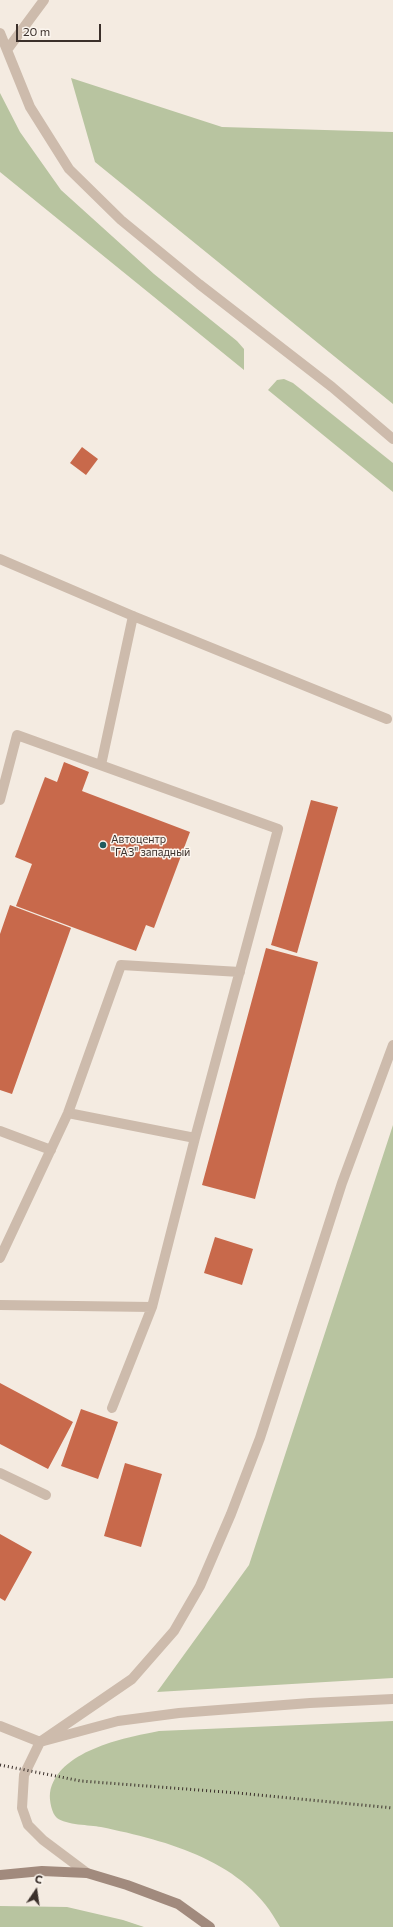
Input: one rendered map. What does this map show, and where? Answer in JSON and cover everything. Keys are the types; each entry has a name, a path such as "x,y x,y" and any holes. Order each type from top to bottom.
{"main road":[{"path":"0,1875 42,1871 87,1873 127,1885 178,1904 210,1927"}],"lane":[{"path":"7,50 44,0"},
{"path":"0,33 30,107 69,168 121,220 199,284 332,387 393,439"},
{"path":"0,559 133,616 387,719"},
{"path":"101,765 133,616"},
{"path":"0,800 17,735 278,830 195,1138 152,1307 112,1408"},
{"path":"0,1258 68,1113 121,966 240,972"},
{"path":"87,1873 43,1840 28,1825 22,1808 24,1775 40,1742 132,1679 174,1632 200,1586 231,1514 260,1438 342,1183 393,1045"},
{"path":"68,1113 195,1138"},
{"path":"0,1131 51,1150"},
{"path":"0,1305 152,1307"},
{"path":"0,1473 46,1495"},
{"path":"0,1726 40,1742 118,1720 179,1713 310,1703 393,1699"}],"green space":[{"path":"71,78 222,127 393,132 393,404 95,162"},
{"path":"0,93 20,132 61,190 154,274 237,341 244,349 244,370 0,172"},
{"path":"284,379 293,383 393,463 393,492 268,390 277,380"},
{"path":"393,1125 393,1678 157,1692 249,1565"},
{"path":"393,1721 393,1927 280,1927 265,1904 247,1886 226,1870 178,1847 152,1839 101,1827 66,1822 55,1816 51,1807 50,1793 55,1779 65,1767 78,1757 94,1749 128,1738 159,1731"},
{"path":"0,1906 67,1907 123,1920 144,1927 0,1927"}],"building":[{"path":"82,447 98,459 86,475 70,463"},
{"name":"Автоцентр \"ГАЗ\" западный","path":"64,762 89,772 82,791 190,832 154,928 146,925 136,951 16,906 32,864 15,857 45,777 57,782"},
{"path":"311,800 338,807 297,953 271,945"},
{"path":"10,905 71,928 12,1094 0,1090 0,934"},
{"path":"266,948 318,962 255,1199 202,1185"},
{"path":"215,1237 253,1249 242,1285 204,1273"},
{"path":"0,1383 73,1422 48,1469 0,1444"},
{"path":"81,1409 118,1422 98,1479 61,1466"},
{"path":"125,1463 162,1474 141,1547 104,1536"},
{"path":"0,1534 32,1552 5,1601 0,1598"}],"railway":[{"path":"0,1765 81,1781 238,1793 393,1808"}],"place":[{"name":"Автоцентр \"ГАЗ\" западный","path":"103,845"}]}
